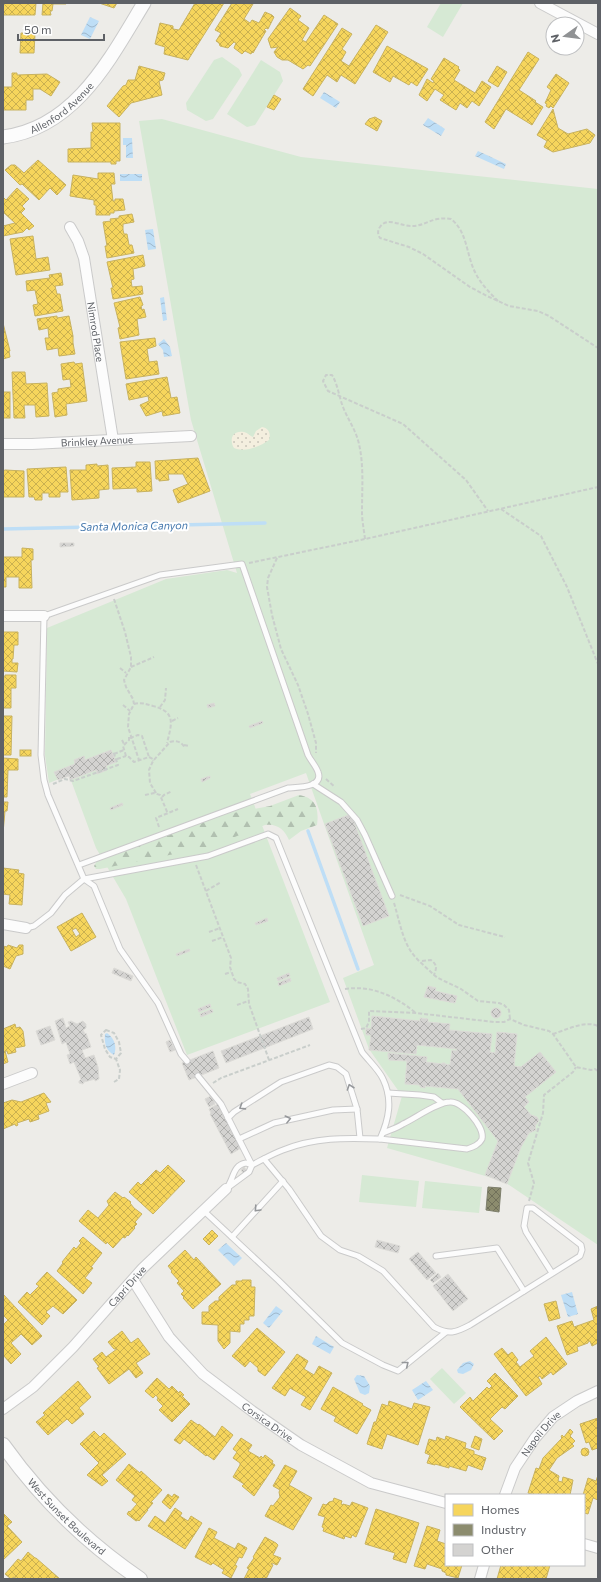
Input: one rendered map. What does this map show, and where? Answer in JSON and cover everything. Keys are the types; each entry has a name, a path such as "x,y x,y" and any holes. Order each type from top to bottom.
{"main road":[{"name":"West Sunset Boulevard","path":"3,1445 21,1470 74,1526 118,1564 140,1579"}],"street":[{"name":"Allenford Avenue","path":"3,137 17,135 36,128 56,117 72,105 87,89 109,60 144,3"},
{"path":"540,3 598,34"},
{"name":"Nimrod Place","path":"70,227 78,241 84,258 113,440"},
{"name":"Brinkley Avenue","path":"3,444 191,436"},
{"path":"3,616 44,616"},
{"path":"3,924 26,928"},
{"path":"3,1084 32,1073"},
{"name":"Capri Drive","path":"3,1409 33,1386 63,1357 143,1268 226,1189"},
{"name":"Corsica Drive","path":"133,1280 169,1337 178,1347 203,1374 252,1411 301,1444 371,1483 445,1504"},
{"name":"Napoli Drive","path":"505,1494 515,1468 535,1438 553,1417 577,1401 598,1391"},
{"path":"585,1544 598,1548"},
{"path":"480,1579 484,1566"}],"lane":[{"path":"79,865 288,788 313,784 318,780 319,774 308,755 242,564 160,575 44,616 41,755 46,787 84,879 94,886 120,949 158,1003 181,1054 187,1061"},
{"path":"313,784 341,802 357,820 394,895"},
{"path":"26,928 34,926 51,913 65,895 84,879 208,856 268,834 276,838 362,1052 383,1078 388,1093 389,1108 387,1124 380,1139"},
{"path":"228,1118 234,1112 281,1082 329,1065 337,1067 346,1074 357,1109 360,1138"},
{"path":"198,1076 221,1104 252,1165"},
{"path":"388,1093 434,1097 442,1103"},
{"path":"226,1189 232,1182 233,1173 239,1166 246,1163 252,1165 281,1150 302,1143 323,1139 360,1138 467,1149 477,1145 482,1138 481,1129 470,1114 459,1104 451,1101 442,1103 402,1125 383,1132"},
{"path":"239,1139 274,1123 333,1110 357,1109"},
{"path":"264,1159 283,1181 320,1236 340,1250 358,1256 383,1271 434,1327 446,1332 459,1331 580,1256 582,1250 581,1245 533,1208 527,1208 524,1226 526,1232 552,1273"},
{"name":"Capri Drive","path":"226,1189 249,1172 252,1165"},
{"path":"232,1237 283,1181"},
{"path":"204,1211 342,1343 372,1360 398,1371 446,1332"},
{"path":"436,1256 497,1248 524,1291"}],"path":[{"path":"498,301 476,276 461,228 451,219 435,218 412,226 393,222 383,223 380,226 378,231 380,238 409,247 423,254 470,287 498,301 509,306 544,313 598,348"},
{"path":"365,539 362,513 363,476 360,444 339,396 336,381 332,375 326,375 323,381 328,391 339,396 403,424 466,480 488,511"},
{"path":"242,564 365,539 598,487"},
{"path":"501,508 541,536 568,587 598,664"},
{"path":"111,592 126,635 131,657 131,668"},
{"path":"124,744 129,740 127,725 133,705 133,701 124,683 126,673 131,668 154,657"},
{"path":"120,668 126,673"},
{"path":"160,707 165,700 166,688"},
{"path":"133,701 164,709 172,721 167,744 153,761 149,777 151,786 162,798 168,814"},
{"path":"133,705 137,703"},
{"path":"124,705 130,711"},
{"path":"172,721 178,718"},
{"path":"128,732 139,760"},
{"path":"130,738 138,735 142,736 153,761"},
{"path":"122,740 126,756 134,762 150,757"},
{"path":"167,744 174,741 190,746"},
{"path":"182,744 185,748"},
{"path":"46,787 65,779 74,782 112,767 118,764 114,752 124,750"},
{"path":"117,759 126,756"},
{"path":"162,798 164,795 172,791"},
{"path":"145,795 156,793"},
{"path":"156,818 178,810"},
{"path":"194,858 231,958 231,972 235,981 247,986 249,992 248,1001 269,1060"},
{"path":"206,891 221,882"},
{"path":"394,895 430,906 459,925 505,937"},
{"path":"209,932 220,928"},
{"path":"212,941 223,937"},
{"path":"421,961 431,960 436,964 434,975"},
{"path":"225,974 231,972"},
{"path":"338,990 351,988 369,989 381,992 401,1001 416,1013"},
{"path":"237,1005 248,1001"},
{"path":"353,1029 366,1028 369,1022 369,1011 416,1013 494,1022 504,1022 510,1019 524,1025 549,1031 553,1034 576,1067 591,1070 598,1066"},
{"path":"553,1034 586,1024 594,1024 598,1026"},
{"path":"106,1030 114,1032 119,1042 120,1053 116,1059 110,1057 102,1044 102,1035 106,1030"},
{"path":"208,1088 217,1080 310,1045"},
{"path":"114,1082 119,1079 120,1070 116,1059"},
{"path":"527,1208 534,1183 528,1162 543,1113 544,1095 573,1072 576,1067"}],"green space":[{"path":"441,3 463,3 443,37 427,27"},
{"path":"222,57 239,69 242,75 213,119 206,121 187,110 186,103 214,60"},
{"path":"261,60 280,72 283,81 255,125 247,127 227,114"},
{"path":"162,119 301,157 598,189 598,1245 503,1181 387,1148 402,1096 369,1049 343,978 374,965 306,773 250,794 330,1002 187,1055 126,899 96,848 69,775 49,783 45,755 47,628 166,579 227,570 237,573 191,420 139,121"},
{"path":"299,795 310,799 316,806 318,814 317,825 301,831 289,840 283,830 277,826 265,825 212,846 100,869 96,869 94,866 97,861 223,815 270,806"},
{"path":"362,1175 419,1181 416,1207 359,1202"},
{"path":"425,1181 482,1187 479,1213 422,1208"},
{"path":"442,1368 466,1393 454,1404 430,1379"}],"sand":[{"path":"262,427 269,432 269,440 248,449 243,450 234,448 232,439 234,434 244,432 253,437 256,431"}],"water":[{"path":"90,17 99,21 90,39 81,35"},
{"path":"324,92 340,102 336,108 320,98"},
{"path":"428,118 445,129 441,136 423,125"},
{"path":"123,138 132,138 133,158 126,158 126,145 123,145"},
{"path":"478,151 506,164 504,169 475,156"},
{"path":"120,174 142,174 142,181 120,181"},
{"path":"153,229 156,249 148,250 145,230"},
{"path":"164,297 167,320 163,321 160,298"},
{"path":"164,339 170,347 172,356 164,357 163,350 158,344"},
{"path":"107,1033 115,1043 114,1055 109,1051 105,1044 105,1034"},
{"path":"226,1243 242,1258 234,1266 218,1250"},
{"path":"572,1292 578,1314 568,1317 561,1295"},
{"path":"276,1306 283,1311 269,1328 263,1323"},
{"path":"316,1336 334,1347 330,1354 312,1344"},
{"path":"470,1361 474,1364 471,1370 463,1374 458,1373 457,1370 463,1363"},
{"path":"357,1375 364,1376 370,1386 369,1393 365,1395 360,1393 354,1379"},
{"path":"426,1381 433,1390 418,1400 412,1390"}],"building: Homes":[{"path":"3,3 36,3 35,15 3,15"},
{"path":"43,3 66,4 53,4 52,11 50,11 51,15 42,15"},
{"path":"99,3 117,3 114,8"},
{"path":"195,3 224,3 188,60 164,54 165,47 155,44 160,23 173,26 173,29 179,30"},
{"path":"232,3 253,4 244,19 250,23 252,20 259,23 265,12 274,17 268,29 266,28 264,30 266,31 251,54 245,51 242,54 234,48 236,43 234,42 228,48 220,46 216,41 221,33 215,30"},
{"path":"290,8 301,16 298,20 309,28 302,40 306,42 324,15 338,24 310,66 308,65 303,69 288,60 282,60 277,57 274,52 278,47 271,48 268,39"},
{"path":"376,25 388,32 355,84 341,75 337,82 327,75 313,96 303,89 342,28 352,34 342,49 346,52 341,61 349,66"},
{"path":"21,33 35,34 34,53 20,53"},
{"path":"387,46 428,69 417,86 411,82 409,85 393,76 390,82 373,72"},
{"path":"528,52 539,59 519,90 543,107 532,125 506,109 494,129 485,122"},
{"path":"444,58 459,67 458,68 460,70 454,80 475,93 482,81 491,87 479,106 472,101 467,108 460,103 456,110 440,100 444,95 435,89 427,101 419,95 427,79 433,83 434,81 431,79"},
{"path":"139,66 165,73 163,80 159,81 162,95 131,103 119,117 107,106 123,86 126,85 128,80 135,80"},
{"path":"497,66 507,72 498,87 488,81"},
{"path":"12,73 17,73 17,75 47,74 60,82 51,96 40,89 33,89 33,100 26,100 26,110 3,110 3,87 12,87"},
{"path":"556,74 569,83 553,108 551,106 549,108 545,103 551,90 547,87"},
{"path":"274,95 281,99 274,110 267,107"},
{"path":"553,109 558,128 568,134 587,129 595,135 590,143 553,152 544,147 547,141 537,135"},
{"path":"375,117 382,121 377,131 365,124 369,119"},
{"path":"92,123 120,123 120,161 116,161 116,164 111,164 111,162 68,162 68,149 91,148 91,132 93,132"},
{"path":"38,160 66,185 57,195 50,188 39,200 22,184 20,185 5,170 11,165 15,165 24,173"},
{"path":"98,173 114,173 115,184 111,184 113,201 115,201 115,199 123,199 125,210 114,211 114,213 110,213 110,215 96,215 96,205 94,205 94,200 70,196 73,175 98,179"},
{"path":"17,188 29,199 22,206 25,209 21,213 34,226 29,230 27,228 23,232 3,236 3,226 15,223 3,212 3,197 6,200"},
{"path":"132,214 134,222 123,224 123,230 124,234 127,234 129,245 132,245 134,253 107,258 105,246 107,246 103,222 111,221 110,219 119,218 119,216"},
{"path":"33,236 36,259 48,257 50,270 16,275 10,239"},
{"path":"143,255 145,266 133,269 134,279 131,280 132,287 142,286 143,294 113,299 111,288 113,288 107,262"},
{"path":"61,273 63,285 55,286 57,294 60,294 63,311 35,316 33,305 38,304 35,290 27,291 26,281 50,278 49,275"},
{"path":"140,297 143,305 141,306 142,310 144,309 146,317 137,319 139,335 120,339 118,328 120,327 114,303"},
{"path":"57,316 57,318 69,316 75,354 59,356 58,348 47,350 45,338 49,338 48,328 39,330 37,319"},
{"path":"3,323 10,351 10,357 3,359"},
{"path":"155,338 156,346 147,349 149,362 157,361 159,374 126,379 120,342"},
{"path":"74,362 75,364 82,363 87,401 66,404 67,415 55,417 52,393 58,392 58,389 71,387 70,379 63,380 61,364"},
{"path":"12,372 25,372 26,384 47,383 49,416 36,417 35,405 24,405 25,418 14,418"},
{"path":"167,377 171,398 177,397 180,413 163,416 162,411 146,416 140,405 149,401 148,396 129,400 126,384"},
{"path":"3,392 10,392 10,418 3,418"},
{"path":"198,458 210,491 178,503 173,490 188,484 183,474 168,474 169,480 159,481 159,479 156,479 155,461"},
{"path":"136,462 150,462 152,491 137,492 137,488 113,489 112,468 136,467"},
{"path":"97,464 97,466 108,465 109,489 99,490 99,498 72,500 70,470 86,470 86,465"},
{"path":"66,467 68,492 60,492 60,497 49,497 49,493 42,493 42,500 35,500 34,497 29,497 27,469"},
{"path":"3,471 24,471 24,497 3,497"},
{"path":"22,548 33,549 33,560 31,560 32,588 19,588 19,577 6,577 6,587 3,587 3,557 22,557"},
{"path":"3,632 18,632 18,645 14,645 12,659 12,663 18,663 17,672 3,671"},
{"path":"5,675 16,675 16,688 11,688 11,708 3,708 3,676 5,677"},
{"path":"3,716 12,716 11,755 3,755"},
{"path":"20,750 31,750 31,756 20,756"},
{"path":"3,758 18,759 18,770 8,770 7,797 3,797"},
{"path":"3,802 8,802 7,811 5,811 3,833"},
{"path":"3,868 19,870 18,873 24,874 22,905 9,904 10,895 3,894"},
{"path":"82,913 96,937 71,951 57,927","holes":["76,928 80,934 76,937 72,930"]},
{"path":"8,945 17,948 19,945 23,945 23,954 16,956 10,969 3,966 3,946 7,947"},
{"path":"15,1024 16,1028 20,1027 23,1031 25,1046 15,1048 16,1052 8,1054 7,1051 5,1051 8,1062 3,1064 3,1029"},
{"path":"44,1093 51,1102 46,1103 49,1111 38,1115 39,1119 30,1122 29,1119 17,1123 18,1125 16,1126 15,1124 3,1129 3,1103 12,1100 21,1102"},
{"path":"168,1165 185,1181 153,1214 129,1192 138,1182 141,1185 156,1170 160,1173"},
{"path":"115,1192 131,1202 130,1203 134,1208 142,1214 135,1222 137,1224 134,1227 135,1228 128,1236 127,1235 125,1238 123,1237 113,1248 107,1242 106,1244 79,1221 88,1210 98,1218 109,1205 107,1201"},
{"path":"212,1230 218,1236 209,1245 203,1239"},
{"path":"83,1237 102,1253 91,1267 93,1268 85,1278 92,1283 83,1294 57,1271 74,1247 76,1249 81,1243 79,1241"},
{"path":"185,1250 194,1260 196,1257 221,1284 193,1309 183,1298 184,1297 181,1294 184,1291 177,1283 179,1281 168,1266"},
{"path":"47,1272 77,1300 63,1314 53,1306 46,1312 50,1316 42,1325 18,1302 27,1292 30,1295 39,1286 36,1284"},
{"path":"251,1280 251,1287 255,1287 254,1316 249,1316 249,1320 244,1320 244,1324 240,1324 240,1332 230,1331 230,1343 224,1349 218,1341 218,1325 202,1324 202,1312 209,1312 209,1306 215,1301 219,1301 219,1297 232,1285 236,1285 236,1281"},
{"path":"3,1294 42,1336 32,1345 21,1334 11,1343 21,1354 11,1364 3,1355 3,1325 8,1320 3,1315"},
{"path":"556,1301 560,1318 549,1321 544,1304"},
{"path":"598,1306 598,1343 592,1346 590,1341 577,1347 578,1351 567,1355 557,1326 572,1321 574,1327 594,1320 591,1309"},
{"path":"257,1328 285,1352 265,1376 258,1371 258,1368 250,1361 245,1367 232,1356"},
{"path":"122,1331 131,1343 138,1338 150,1354 136,1363 143,1373 136,1378 129,1369 109,1384 97,1368 99,1367 93,1359 102,1352 106,1357 117,1349 114,1349 108,1342"},
{"path":"546,1337 567,1364 553,1375 551,1372 542,1379 540,1376 538,1377 542,1384 526,1396 494,1354 502,1348 508,1355 512,1352 518,1360 516,1362 520,1367 534,1356 530,1351"},
{"path":"297,1354 308,1361 304,1369 314,1375 319,1366 332,1373 310,1410 301,1405 306,1397 290,1388 285,1396 272,1388"},
{"path":"495,1373 518,1396 505,1409 502,1407 490,1419 503,1431 494,1440 460,1407 470,1397 473,1401 487,1387 489,1389 492,1386 487,1381"},
{"path":"157,1378 169,1389 172,1386 179,1393 180,1391 184,1395 182,1396 190,1404 172,1422 159,1410 163,1406 157,1400 158,1398 156,1395 153,1398 145,1391"},
{"path":"78,1381 91,1397 79,1408 84,1414 72,1424 67,1419 48,1435 36,1422 45,1415 43,1413"},
{"path":"333,1387 371,1410 357,1434 334,1421 336,1417 321,1409"},
{"path":"389,1401 412,1409 414,1403 430,1407 418,1445 387,1434 382,1449 367,1444 382,1404 388,1406"},
{"path":"598,1418 598,1448 592,1450 589,1442 586,1443 580,1424"},
{"path":"191,1420 198,1425 199,1424 215,1437 222,1426 233,1435 214,1460 207,1455 206,1456 184,1439 180,1444 174,1440"},
{"path":"570,1429 573,1432 570,1436 575,1441 572,1444 574,1446 557,1458 549,1470 559,1476 558,1481 562,1482 563,1477 573,1480 570,1494 528,1493 536,1468 539,1469 543,1458 562,1438 562,1435 564,1437"},
{"path":"94,1431 100,1437 104,1433 126,1454 102,1475 108,1481 102,1486 87,1475 99,1463 80,1444"},
{"path":"446,1436 466,1443 465,1448 474,1451 474,1454 486,1458 482,1470 468,1465 466,1471 449,1466 449,1468 427,1463 430,1455 425,1453 429,1439 436,1441 437,1437 445,1440"},
{"path":"475,1436 482,1439 479,1450 471,1447"},
{"path":"241,1438 252,1445 248,1451 260,1458 261,1456 263,1458 265,1455 273,1461 272,1463 275,1465 254,1496 242,1486 244,1484 233,1477 240,1463 233,1458 237,1452 233,1449"},
{"path":"585,1448 588,1449 588,1455 585,1456 582,1455 581,1452 582,1449"},
{"path":"129,1464 140,1473 141,1471 162,1490 151,1502 153,1503 139,1521 136,1521 127,1514 137,1504 132,1500 135,1496 116,1480"},
{"path":"285,1465 297,1471 289,1485 312,1498 293,1530 265,1516 271,1505 273,1506 280,1497 280,1490 273,1486"},
{"path":"598,1475 598,1500 593,1498 588,1514 585,1513 585,1494 583,1494 588,1478 596,1481"},
{"path":"168,1494 172,1497 174,1494 179,1497 170,1509 162,1502"},
{"path":"334,1498 342,1501 341,1504 343,1505 350,1506 352,1502 368,1508 356,1537 352,1535 351,1538 345,1536 344,1539 323,1531 324,1528 322,1527 325,1517 318,1515 323,1504 326,1505 333,1501"},
{"path":"175,1508 182,1513 180,1516 188,1521 191,1516 202,1523 185,1549 148,1526 155,1516 165,1523"},
{"path":"376,1509 419,1523 406,1563 393,1559 395,1553 365,1544"},
{"path":"3,1513 12,1522 7,1526 22,1542 3,1560"},
{"path":"427,1526 440,1530 437,1541 445,1544 445,1566 462,1566 458,1578 446,1575 442,1569 427,1564 425,1569 414,1566"},
{"path":"209,1528 217,1532 214,1538 235,1549 238,1543 247,1548 242,1558 239,1557 235,1565 237,1566 231,1578 222,1573 224,1570 213,1563 211,1565 195,1557"},
{"path":"265,1537 278,1545 273,1555 281,1558 277,1565 271,1564 273,1565 266,1579 244,1579 249,1569 247,1568"},
{"path":"28,1552 60,1579 17,1579 14,1577 11,1579 5,1574 18,1559 21,1561"},
{"path":"501,1566 550,1566 546,1579 497,1579"}],"building: Industry":[{"path":"488,1187 501,1188 499,1212 486,1210"}],"building: Other":[{"path":"60,543 74,543 74,546 60,547"},
{"path":"214,703 215,706 208,708 207,705"},
{"path":"262,721 263,723 250,728 249,726"},
{"path":"111,750 116,762 106,766 107,770 97,774 96,770 70,780 69,776 58,780 54,772 75,764 74,760 84,756 85,760"},
{"path":"210,776 210,778 202,782 201,779"},
{"path":"122,803 123,805 111,810 110,808"},
{"path":"351,814 389,916 363,926 325,824"},
{"path":"267,918 268,921 256,925 255,923"},
{"path":"189,949 190,951 177,956 176,954"},
{"path":"114,968 133,976 131,981 112,973"},
{"path":"289,973 290,976 278,981 277,978"},
{"path":"290,978 291,981 279,986 278,983"},
{"path":"428,986 436,988 435,991 457,996 455,1003 424,997"},
{"path":"210,1004 211,1007 199,1012 198,1009"},
{"path":"494,1008 498,1008 500,1009 500,1017 494,1018 491,1015 491,1011"},
{"path":"212,1009 213,1012 201,1017 200,1014"},
{"path":"372,1016 420,1021 420,1018 428,1019 428,1022 450,1024 449,1030 492,1034 490,1052 495,1053 497,1032 517,1034 514,1066 521,1067 540,1052 556,1072 525,1097 529,1102 524,1107 531,1115 537,1117 539,1121 535,1126 536,1130 529,1133 521,1147 507,1184 485,1175 498,1141 458,1089 425,1086 425,1088 420,1087 420,1085 405,1084 407,1061 389,1060 388,1056 388,1053 427,1057 426,1062 445,1063 450,1065 452,1050 456,1051 457,1049 417,1045 416,1054 369,1050 371,1035 366,1035 366,1028 371,1029"},
{"path":"309,1017 313,1029 226,1063 221,1051"},
{"path":"63,1018 66,1028 70,1026 68,1022 71,1021 77,1024 83,1021 86,1024 86,1028 83,1030 85,1034 86,1033 91,1047 82,1050 85,1058 94,1055 98,1067 99,1079 84,1082 83,1084 79,1083 81,1079 74,1062 70,1064 67,1055 70,1054 66,1042 62,1044 55,1021"},
{"path":"50,1026 55,1040 41,1045 36,1031"},
{"path":"170,1040 175,1050 170,1052 166,1042"},
{"path":"213,1051 219,1068 189,1080 182,1063"},
{"path":"211,1096 215,1104 209,1107 205,1099"},
{"path":"218,1104 241,1148 231,1154 210,1114 209,1109"},
{"path":"244,1167 247,1171 243,1173 241,1170"},
{"path":"377,1240 400,1246 398,1253 375,1247"},
{"path":"418,1252 436,1273 427,1280 409,1259"},
{"path":"438,1273 441,1277 433,1283 430,1280"},
{"path":"448,1274 468,1299 453,1311 433,1286"}],"waterway":[{"name":"Santa Monica Canyon","path":"3,529 265,523"},
{"path":"308,831 358,969"}]}
